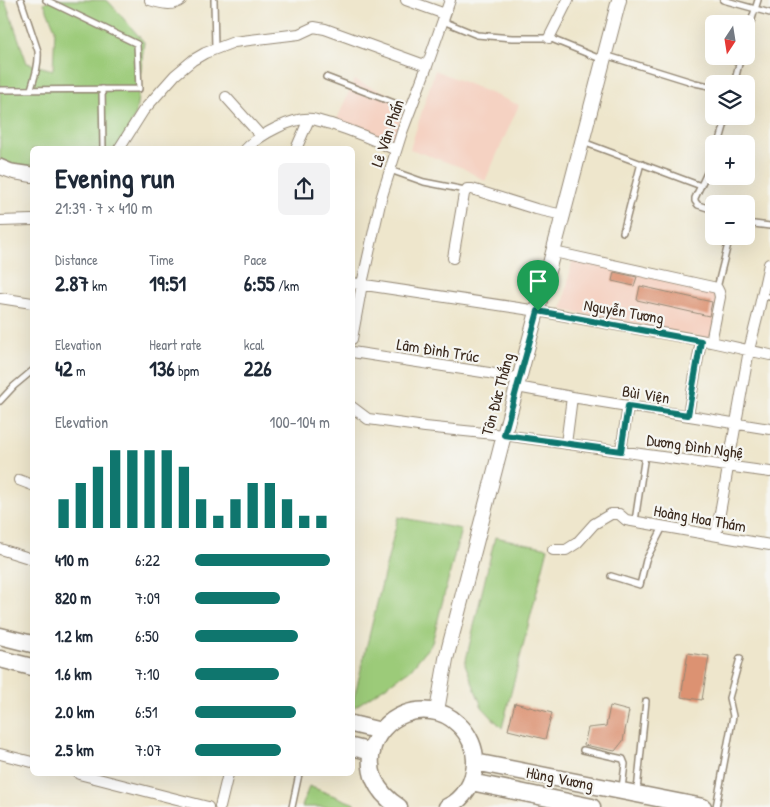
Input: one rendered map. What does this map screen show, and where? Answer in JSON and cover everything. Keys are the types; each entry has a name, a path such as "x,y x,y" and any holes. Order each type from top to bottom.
{"main road":[{"path":"0,636 30,644"},
{"path":"0,658 30,666"},
{"path":"399,807 380,790 374,778 371,766 372,752 375,741 381,731 392,720 406,712 422,710 437,712 453,719 465,730 473,745 475,762 471,782 463,795 447,807"},
{"path":"355,725 381,731"},
{"path":"355,749 372,752"},
{"name":"Hùng Vương","path":"475,762 703,807"},
{"name":"Hùng Vương","path":"471,782 548,803 592,807"}],"street":[{"path":"150,0 163,4 176,4 180,0"},
{"path":"406,0 444,17"},
{"name":"Lê Văn Phấn","path":"355,305 357,283 396,150 428,66 450,0"},
{"path":"549,38 568,0"},
{"name":"Tôn Đức Thắng","path":"437,712 446,659 504,435 564,216 619,0"},
{"path":"121,146 143,111 175,76 193,60 234,42 299,34 314,27 325,29 428,66"},
{"path":"226,97 261,136"},
{"path":"297,146 308,119"},
{"path":"249,146 261,136 286,124 308,119 348,130 396,150"},
{"path":"0,169 30,177"},
{"path":"454,258 465,190 468,188 564,216"},
{"path":"0,221 30,220"},
{"path":"554,252 717,288 720,292 720,297 706,342 688,415"},
{"path":"716,536 749,350 766,297 769,264"},
{"name":"Nguyễn Tương","path":"357,283 538,311 770,354"},
{"path":"0,298 30,303"},
{"name":"Lâm Đình Trúc","path":"355,352 489,373 518,383"},
{"name":"Bùi Viện","path":"518,383 572,397 770,429"},
{"path":"566,444 572,397"},
{"path":"621,451 628,406"},
{"name":"Dương Đình Nghệ","path":"355,409 368,418 376,420 504,435 770,472"},
{"path":"19,480 30,484"},
{"name":"Hoàng Hoa Thám","path":"553,550 566,550 577,543 594,524 611,514 619,514 630,520 770,545"},
{"path":"0,549 30,558"},
{"path":"0,754 30,762"},
{"path":"87,776 208,807"},
{"path":"220,807 228,776"}],"lane":[{"path":"21,0 39,59 31,89"},
{"path":"0,90 139,89 137,44 46,0"},
{"path":"214,0 215,49"},
{"path":"723,0 770,12"},
{"path":"754,15 758,0"},
{"path":"444,17 478,35 512,38 549,38 604,58 705,85"},
{"path":"326,77 411,109"},
{"path":"102,89 103,146"},
{"path":"582,141 701,186"},
{"path":"0,162 12,168 30,170"},
{"path":"623,232 641,163"},
{"path":"390,170 424,182 465,190"},
{"path":"705,177 695,198 696,203 705,206"},
{"path":"755,224 770,226"},
{"path":"717,288 728,245"},
{"path":"0,401 30,373"},
{"path":"630,520 645,455"},
{"path":"611,576 640,585 646,560 663,526"},
{"path":"716,807 733,716 729,698 740,658"},
{"path":"629,792 646,701"},
{"path":"583,750 623,758 629,792"},
{"path":"292,807 299,776"}],"shaded area":[{"path":"435,70 519,105 485,181 463,168 410,149"},
{"path":"354,80 406,101 392,148 335,124"},
{"path":"573,257 721,292 712,339 562,310"}],"green space":[{"path":"0,0 5,0 27,63 53,70 55,29 44,3 49,0 105,0 109,2 144,42 136,114 120,146 30,146 30,172 0,165"},
{"path":"398,517 461,529 432,643 410,670 355,707 355,694"},
{"path":"495,537 548,548 502,728 482,707 465,664"},
{"path":"309,786 355,804 355,807 302,807"}],"building":[{"path":"614,272 637,277 634,286 612,281"},
{"path":"640,286 712,302 709,316 637,300"},
{"path":"688,653 709,656 702,700 681,697"},
{"path":"515,703 552,713 545,739 508,730"},
{"path":"610,706 629,711 623,741 615,751 584,745 588,728 606,726"}],"route":[{"path":"538,311 701,341 688,415 628,406 621,451 504,435 538,311"}]}
